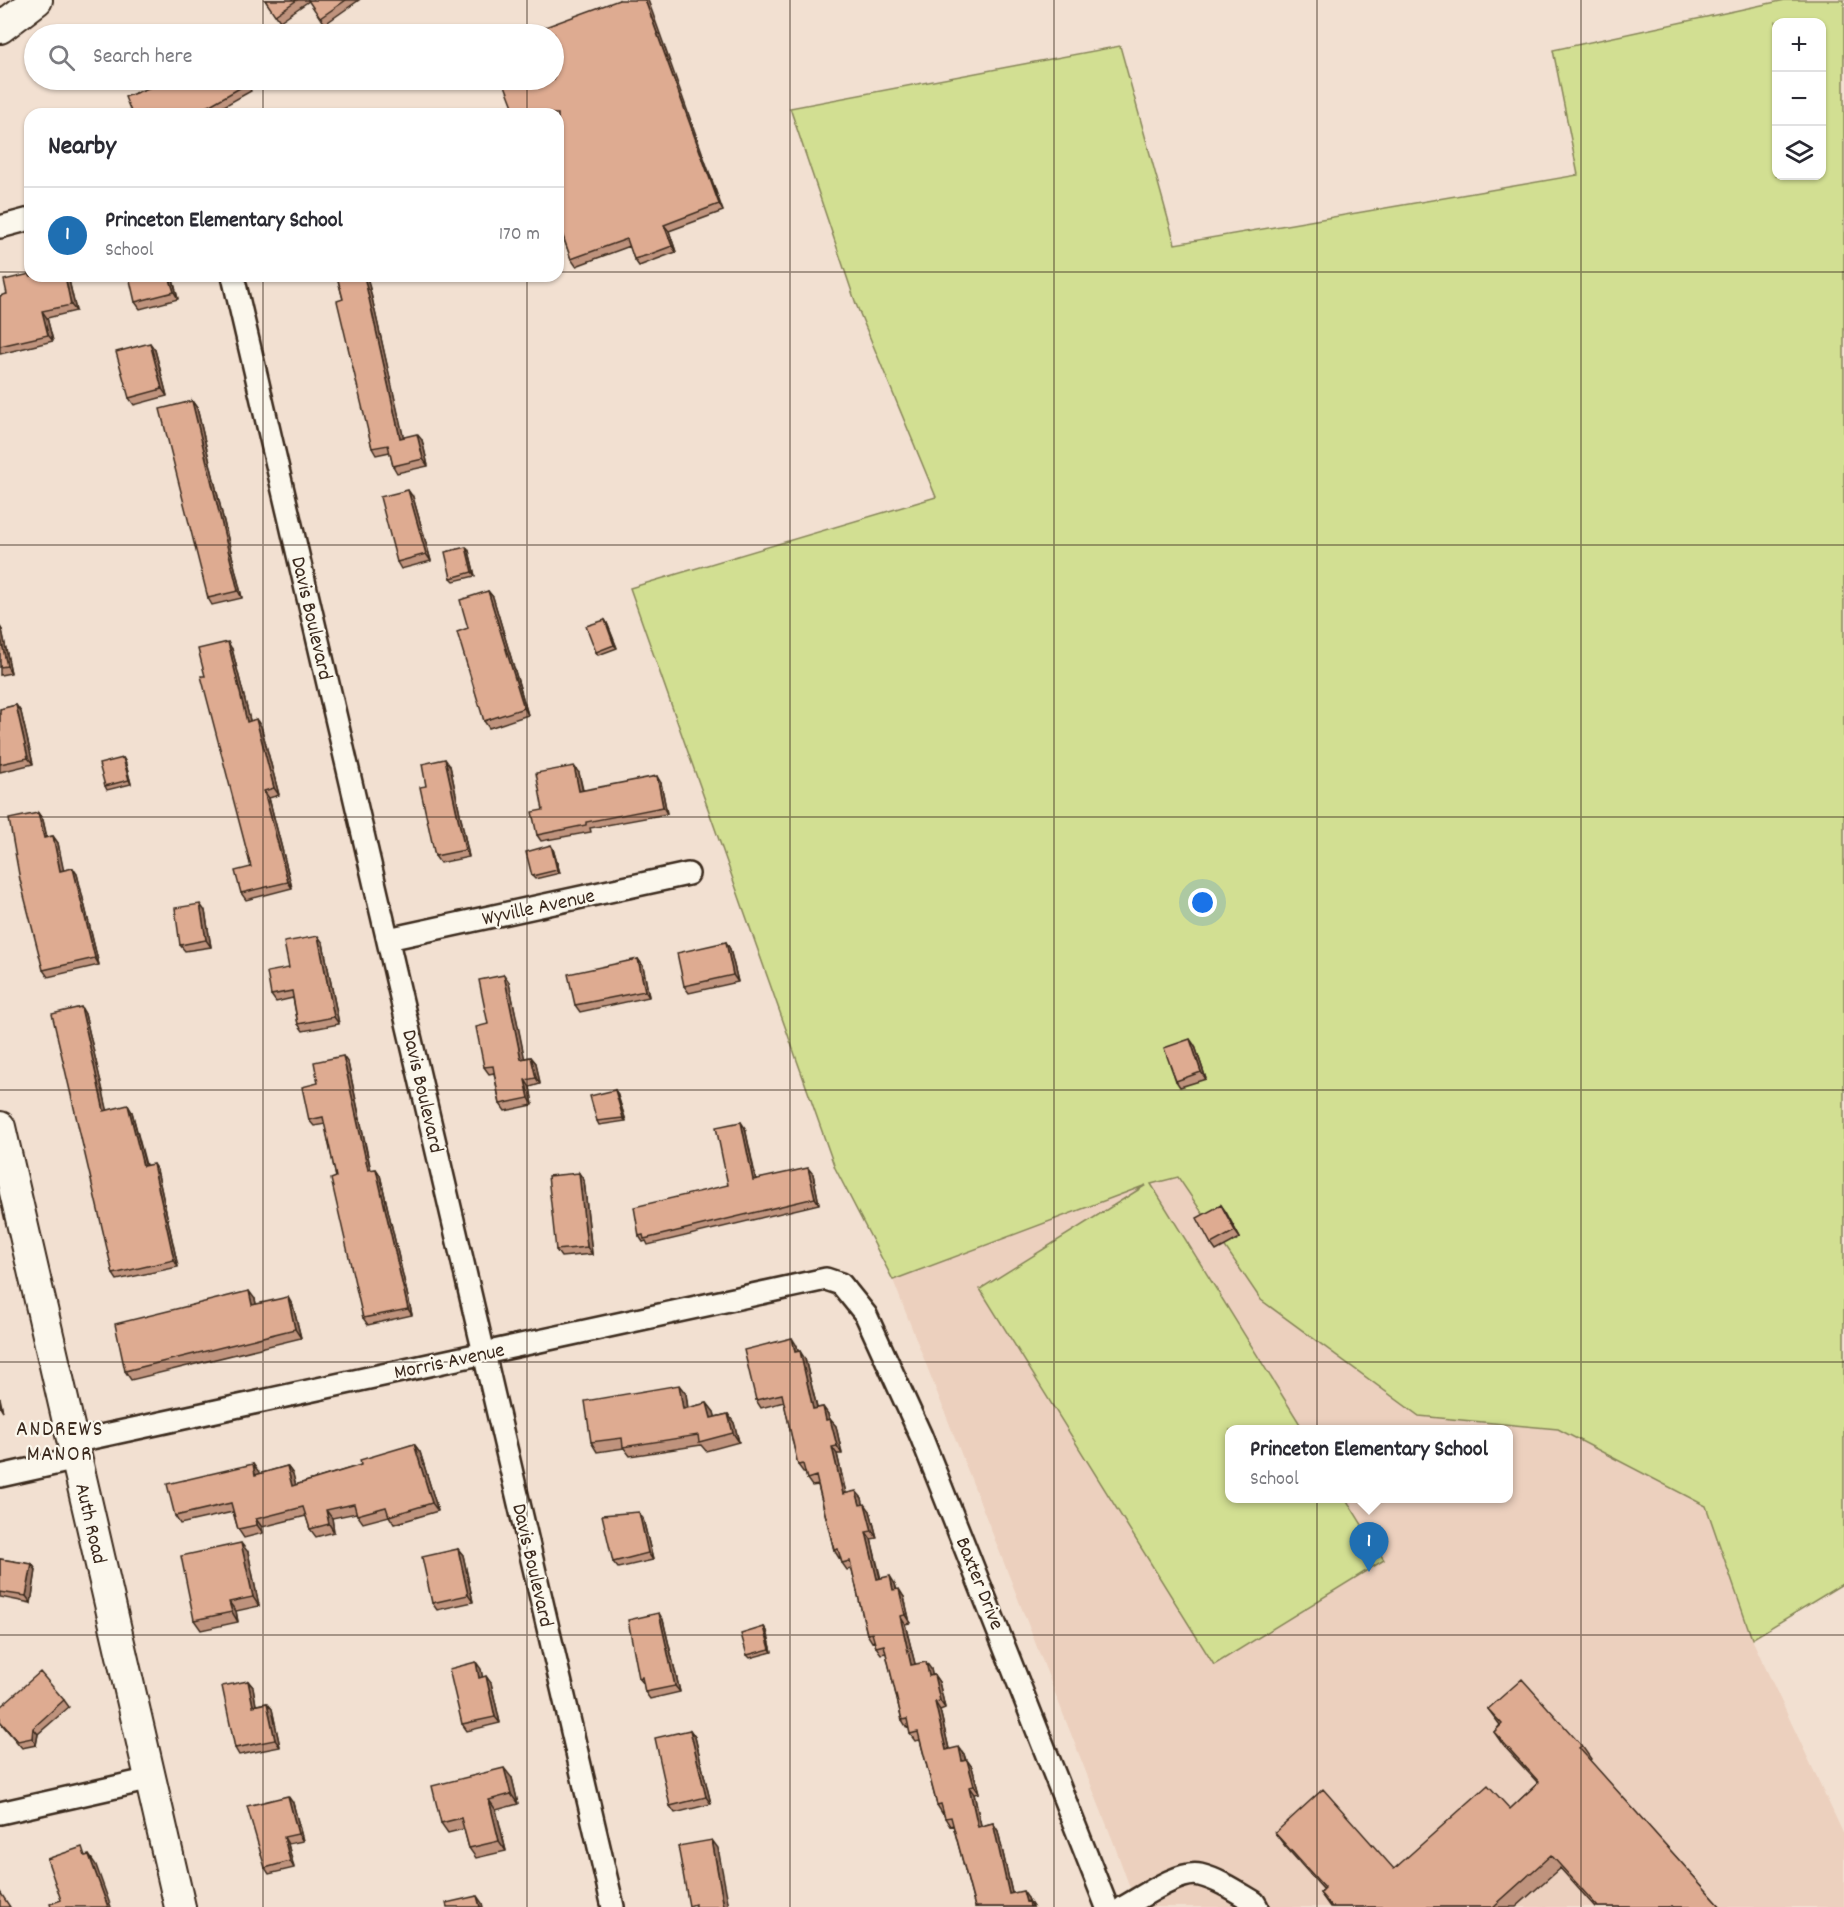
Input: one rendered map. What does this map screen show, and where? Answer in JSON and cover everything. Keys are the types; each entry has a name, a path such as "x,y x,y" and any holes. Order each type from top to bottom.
{"main road":[{"path":"0,28 37,0"},
{"name":"Auth Road","path":"0,1127 180,1907"}],"street":[{"path":"0,227 24,221"},
{"name":"Davis Boulevard","path":"234,282 614,1907"},
{"name":"Wyville Avenue","path":"388,939 688,874"},
{"name":"Morris Avenue","path":"0,1476 75,1451 484,1353 826,1279"},
{"name":"Baxter Drive","path":"826,1279 841,1284 866,1315 921,1436 1107,1907"},
{"path":"0,1813 151,1779"},
{"path":"1124,1907 1172,1881 1198,1874 1223,1883 1254,1902 1257,1907"}],"shaded area":[{"path":"1178,1177 1261,1300 1419,1416 1558,1429 1706,1506 1752,1639 1844,1835 1844,1907 1137,1907 893,1280 1150,1183"}],"green space":[{"path":"1785,0 1844,0 1844,1583 1752,1639 1706,1506 1558,1429 1419,1416 1261,1300 1178,1177 1151,1184 1301,1425 1225,1425 1225,1503 1348,1503 1384,1560 1214,1665 980,1289 1146,1185 893,1280 835,1168 630,588 936,497 856,304 790,108 1120,46 1175,244 1578,175 1553,50"}],"building":[{"path":"265,0 297,0 275,15"},
{"path":"308,0 346,0 320,18"},
{"path":"619,0 645,0 719,204 664,225 672,246 634,259 627,239 571,259 564,239 564,108 514,108 507,90 564,90 564,24 553,24"},
{"path":"143,90 236,90 203,108 130,108 125,97"},
{"path":"24,275 24,282 66,282 71,305 42,311 48,335 0,346 0,296 7,294 4,280"},
{"path":"130,282 171,282 174,292 135,302"},
{"path":"339,282 365,282 400,438 417,434 423,459 393,466 388,445 372,448 337,301 343,299"},
{"path":"150,343 162,389 129,398 116,352"},
{"path":"192,401 238,591 208,598 160,409"},
{"path":"408,490 426,554 397,562 380,497"},
{"path":"466,547 472,572 451,578 445,552"},
{"path":"488,591 524,708 484,721 457,632 468,628 460,600"},
{"path":"605,620 614,645 596,652 586,626"},
{"path":"0,635 7,666 0,667"},
{"path":"228,642 247,722 256,719 274,788 264,791 288,882 241,893 235,871 251,867 201,676 205,676 198,649"},
{"path":"16,705 28,758 0,764 0,709"},
{"path":"123,758 129,780 105,786 99,764"},
{"path":"445,759 465,850 435,856 420,787 426,786 422,764"},
{"path":"574,766 579,791 657,776 663,807 586,822 586,825 537,835 532,812 543,810 536,773"},
{"path":"38,813 44,838 53,836 60,871 73,868 95,958 43,970 20,880 9,819"},
{"path":"551,845 557,870 532,876 526,852"},
{"path":"200,904 206,940 180,945 175,908"},
{"path":"318,936 334,1017 298,1024 292,991 271,995 267,972 289,968 284,942"},
{"path":"726,942 733,975 684,986 677,953"},
{"path":"638,959 645,991 575,1005 568,974"},
{"path":"504,975 521,1059 531,1057 536,1078 525,1080 529,1098 500,1104 493,1066 484,1067 476,1027 488,1024 479,980"},
{"path":"81,1007 104,1111 128,1105 143,1166 153,1164 174,1260 113,1274 52,1014"},
{"path":"1190,1039 1201,1072 1176,1081 1164,1048"},
{"path":"343,1056 368,1170 376,1169 408,1309 363,1318 331,1179 336,1177 323,1117 309,1120 302,1087 318,1083 314,1062"},
{"path":"615,1090 623,1118 597,1121 590,1096"},
{"path":"741,1122 753,1180 808,1168 815,1198 644,1239 643,1235 639,1236 634,1207 728,1185 716,1127"},
{"path":"579,1173 587,1247 556,1250 548,1176"},
{"path":"1221,1205 1235,1231 1211,1244 1197,1218"},
{"path":"249,1291 252,1305 288,1297 295,1329 125,1371 115,1324"},
{"path":"792,1338 795,1352 800,1351 813,1409 823,1407 826,1420 830,1419 837,1446 832,1447 843,1494 856,1491 860,1505 865,1504 872,1531 866,1532 877,1579 890,1576 893,1590 899,1589 905,1615 900,1616 911,1665 926,1662 929,1676 934,1675 940,1701 935,1702 946,1750 959,1747 962,1761 967,1760 974,1786 969,1787 978,1827 993,1823 1009,1894 1023,1891 1030,1907 975,1907 951,1817 945,1818 941,1804 937,1805 918,1732 910,1734 907,1719 902,1720 884,1645 876,1647 872,1633 867,1634 850,1561 842,1563 838,1549 834,1550 816,1476 807,1479 803,1464 798,1465 782,1394 756,1400 744,1350"},
{"path":"679,1385 683,1409 707,1403 711,1418 728,1414 733,1433 699,1442 698,1435 623,1447 622,1438 591,1442 585,1401"},
{"path":"414,1444 432,1503 389,1516 386,1507 357,1515 354,1504 326,1510 329,1524 310,1529 303,1507 256,1519 257,1525 238,1529 231,1503 175,1516 167,1484 253,1464 255,1475 287,1466 292,1486 361,1465 360,1460"},
{"path":"639,1512 648,1553 613,1562 602,1515"},
{"path":"241,1543 253,1597 229,1602 232,1612 194,1620 181,1556"},
{"path":"458,1549 468,1595 432,1603 422,1557"},
{"path":"0,1559 32,1564 26,1596 0,1592"},
{"path":"659,1613 675,1686 645,1692 642,1677 639,1678 628,1620"},
{"path":"764,1627 770,1649 747,1655 741,1634"},
{"path":"476,1662 479,1678 486,1676 495,1717 462,1724 449,1669"},
{"path":"40,1672 64,1700 33,1728 32,1738 18,1741 0,1721 0,1707"},
{"path":"1522,1679 1582,1746 1579,1748 1721,1907 1598,1907 1551,1855 1493,1907 1332,1907 1320,1893 1325,1888 1275,1833 1323,1789 1394,1869 1488,1785 1510,1809 1539,1782 1494,1732 1502,1724 1488,1709"},
{"path":"248,1681 253,1706 267,1703 275,1740 235,1748 222,1686"},
{"path":"690,1730 706,1797 670,1806 655,1738"},
{"path":"504,1768 511,1794 489,1800 499,1841 469,1848 461,1818 441,1823 432,1786"},
{"path":"288,1796 298,1834 284,1837 290,1861 265,1868 247,1806"},
{"path":"712,1840 724,1907 695,1907 695,1904 689,1906 678,1846"},
{"path":"82,1847 85,1856 89,1855 108,1907 51,1907 50,1904 61,1900 47,1859"},
{"path":"0,1892 10,1907 0,1907"},
{"path":"477,1896 480,1907 447,1907 446,1903"}],"place":[{"name":"Princeton Elementary School","path":"1369,1572"}],"district":[{"name":"ANDREWS MANOR","path":"60,1440"}]}
